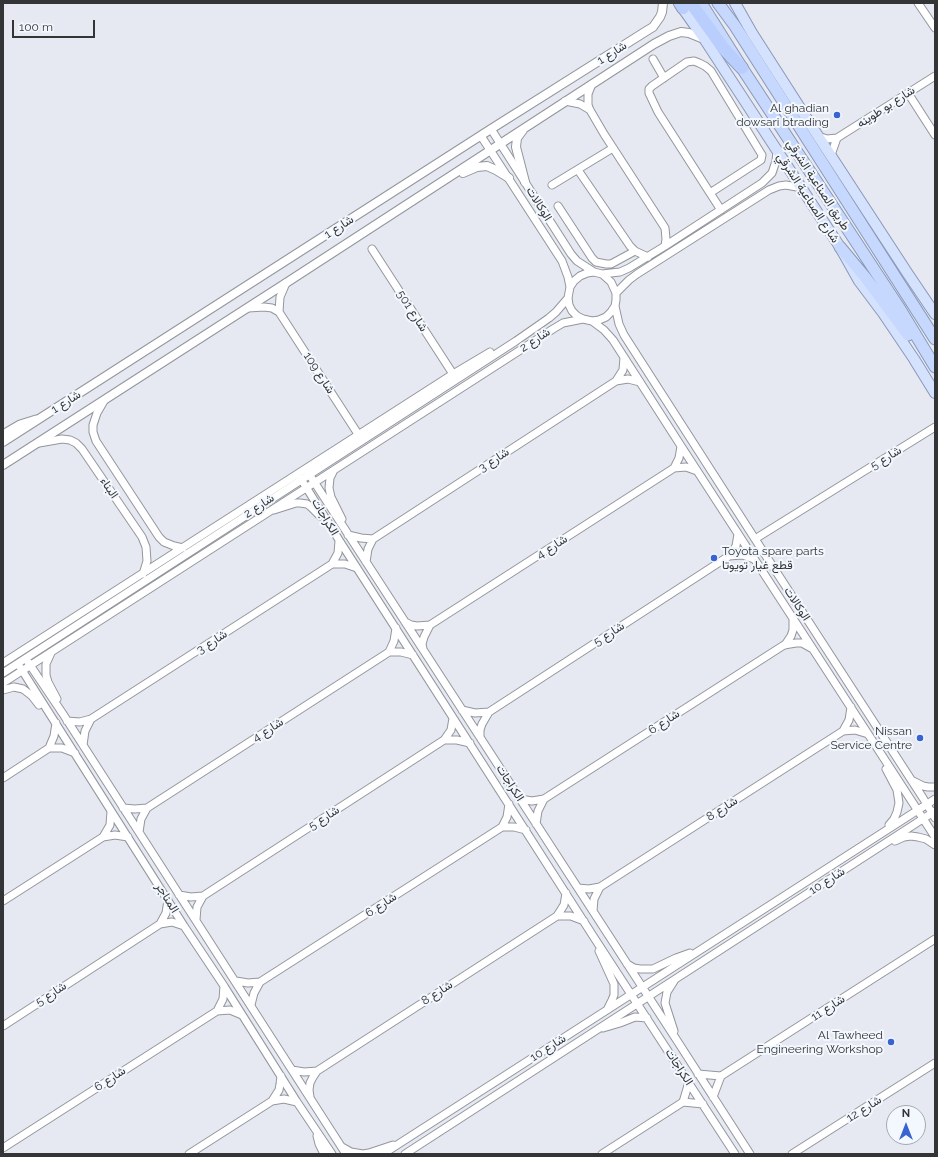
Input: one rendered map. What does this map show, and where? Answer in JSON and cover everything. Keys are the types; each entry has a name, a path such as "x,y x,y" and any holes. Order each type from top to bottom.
{"highway":[{"name":"طريق الصناعية الشرقي","path":"701,3 900,309 933,364"},
{"name":"طريق الصناعية الشرقي","path":"718,3 735,26 935,339"},
{"path":"722,3 735,26"},
{"path":"683,4 742,68"},
{"path":"840,247 865,277 907,334 933,364"},
{"path":"910,300 935,330"}],"main road":[{"path":"735,3 752,33 818,136 935,314"},
{"name":"شارع الصناعية الشرقي","path":"683,4 840,247 859,281 914,359 935,393"}],"street":[{"name":"شارع 1","path":"3,442 491,129 653,27 660,17 663,3"},
{"path":"918,3 935,28"},
{"name":"شارع 1","path":"3,465 639,53 668,36 681,32 689,33 705,40"},
{"path":"654,44 653,59 664,78"},
{"name":"شارع 1","path":"639,53 653,59"},
{"path":"710,193 762,160 762,155 711,71 705,66 694,61 687,62 650,88 649,91 658,112 710,193 721,210"},
{"name":"شارع بو طوينه","path":"838,138 935,76"},
{"path":"592,84 588,94 590,110 665,228 665,246"},
{"path":"908,93 935,135"},
{"path":"565,101 583,105 590,110"},
{"path":"525,182 516,144 519,135 526,126"},
{"name":"الوكالات","path":"491,129 560,238 577,261 594,272"},
{"name":"الوكالات","path":"481,136 562,261 570,287"},
{"path":"818,136 827,139 838,138 831,156"},
{"path":"552,186 613,148"},
{"path":"602,274 611,282 616,293 615,306 606,317 599,320 592,321 577,316 569,305 568,298 570,287 574,280 587,273 594,272 602,274 620,272 648,257 762,183 772,174 775,167 777,151"},
{"path":"436,185 474,168 483,166 493,168 509,178"},
{"path":"578,170 630,246 635,251 648,257"},
{"path":"616,293 637,274 769,190 779,186 802,188"},
{"path":"558,206 573,231 596,262 601,264 611,264 635,251"},
{"path":"560,238 573,231"},
{"name":"شارع 501","path":"372,249 453,374"},
{"path":"247,308 272,308 279,312 280,297 286,283"},
{"name":"شارع 2","path":"3,673 516,341 556,312 568,298"},
{"name":"الوكالات","path":"615,306 619,324 624,335 926,804 934,814"},
{"name":"شارع 109","path":"279,312 358,434"},
{"name":"شارع 2","path":"3,684 553,328 563,323 583,319"},
{"name":"الوكالات","path":"592,321 604,330 624,356 697,472 793,617 935,837"},
{"name":"شارع 2","path":"3,664 453,374 496,349 516,341"},
{"path":"616,381 622,370 624,356"},
{"path":"616,381 628,379 640,382"},
{"name":"شارع 3","path":"373,539 616,381"},
{"name":"البناء","path":"105,400 94,418 93,432 96,441 159,537 164,542 183,548"},
{"path":"3,434 20,424 40,418"},
{"name":"شارع 5","path":"755,539 935,427"},
{"name":"البناء","path":"35,444 62,439 70,440 82,449 142,538 146,547 147,561 143,574"},
{"path":"674,468 679,458 681,446"},
{"path":"674,468 686,467 697,472"},
{"name":"شارع 4","path":"430,625 674,468"},
{"name":"الكراجات","path":"334,470 330,478 329,488 343,527"},
{"name":"الكراجات","path":"309,474 750,1154"},
{"name":"الكراجات","path":"301,479 595,939 736,1154"},
{"name":"شارع 2","path":"268,512 296,503 307,504 330,526"},
{"path":"729,556 736,546 738,534"},
{"path":"348,535 373,539 368,549 366,562"},
{"path":"339,540 338,553 332,564 345,564 357,568"},
{"path":"729,556 742,555 754,558"},
{"name":"شارع 5","path":"488,712 729,556"},
{"name":"شارع 3","path":"67,721 80,722 91,720 332,564"},
{"name":"شارع 6","path":"544,799 784,645 788,641 793,630 793,617"},
{"path":"405,622 417,626 430,625"},
{"path":"423,649 422,644 424,637 430,625"},
{"path":"396,628 394,641 389,652 401,652 413,655"},
{"name":"شارع 6","path":"784,645 790,643 802,643 813,649"},
{"name":"المناجر","path":"51,652 46,664 46,675 63,714"},
{"name":"شارع 4","path":"147,808 389,652"},
{"name":"المناجر","path":"26,659 236,981 346,1154"},
{"name":"المناجر","path":"18,664 184,926 332,1154"},
{"path":"3,690 14,687 23,689 32,696 50,715"},
{"path":"843,731 849,720 851,707"},
{"path":"462,710 475,713 488,712"},
{"path":"480,737 482,724 488,712"},
{"path":"444,740 451,730 453,718"},
{"path":"83,745 84,731 91,720"},
{"path":"49,748 54,736 56,723"},
{"path":"843,731 855,730 868,734"},
{"name":"شارع 8","path":"578,888 589,889 600,887 843,731"},
{"path":"444,740 457,740 470,743"},
{"name":"شارع 5","path":"203,896 444,740"},
{"path":"3,778 49,748 62,748 75,753"},
{"name":"الوكالات","path":"878,748 884,765 897,790 899,803 894,819 882,832"},
{"path":"911,780 923,786 935,787"},
{"path":"520,799 532,801 544,799"},
{"path":"536,824 538,811 544,799"},
{"name":"شارع 10","path":"383,1154 935,799"},
{"path":"509,804 507,817 502,827 514,827 526,830"},
{"path":"123,808 147,808"},
{"path":"139,832 141,819 147,808"},
{"path":"103,837 110,825 111,810"},
{"name":"شارع 10","path":"405,1154 923,818 934,814"},
{"name":"شارع 6","path":"260,982 502,827"},
{"path":"3,901 103,837 115,835 128,837"},
{"name":"شارع 10","path":"875,850 904,837 911,836 926,839 935,845"},
{"path":"593,911 594,899 600,887"},
{"path":"557,916 564,905 566,893"},
{"path":"179,895 191,897 203,896"},
{"path":"196,920 197,907 203,896"},
{"path":"160,924 166,913 168,900"},
{"path":"557,916 571,916 584,921"},
{"name":"شارع 8","path":"317,1071 557,916"},
{"path":"160,924 172,922 184,926"},
{"name":"شارع 5","path":"3,1026 160,924"},
{"name":"الكراجات","path":"595,939 599,953 614,984 614,994 607,1010"},
{"name":"شارع 11","path":"721,1076 935,940"},
{"name":"شارع 10","path":"627,963 634,968 647,970 659,967 676,958 696,952"},
{"name":"الكراجات","path":"676,978 667,992 665,1003 676,1038"},
{"path":"236,981 248,983 260,982"},
{"path":"251,1005 254,993 260,982"},
{"path":"217,1011 223,999 224,986"},
{"path":"217,1011 230,1010 242,1015"},
{"name":"شارع 6","path":"3,1148 217,1011"},
{"name":"شارع 10","path":"597,1030 635,1017 647,1018"},
{"name":"شارع 12","path":"792,1154 935,1063"},
{"path":"292,1070 304,1072 317,1071"},
{"path":"310,1097 310,1083 317,1071"},
{"path":"698,1074 721,1076 713,1097"},
{"path":"272,1101 279,1090 281,1075"},
{"path":"683,1102 689,1082"},
{"path":"189,1154 272,1101 284,1099 297,1102"},
{"path":"602,1154 683,1102 703,1104"},
{"name":"المناجر","path":"317,1132 319,1144 324,1154"},
{"name":"شارع 10","path":"341,1146 351,1152 363,1154 387,1146 399,1144"}],"place":[{"name":"Al ghadian dowsari btrading","path":"837,115"},
{"name":"Toyota spare parts قطع غيار تويوتا","path":"714,558"},
{"name":"Nissan Service Centre","path":"920,738"},
{"name":"Al Tawheed Engineering Workshop","path":"891,1042"}]}
